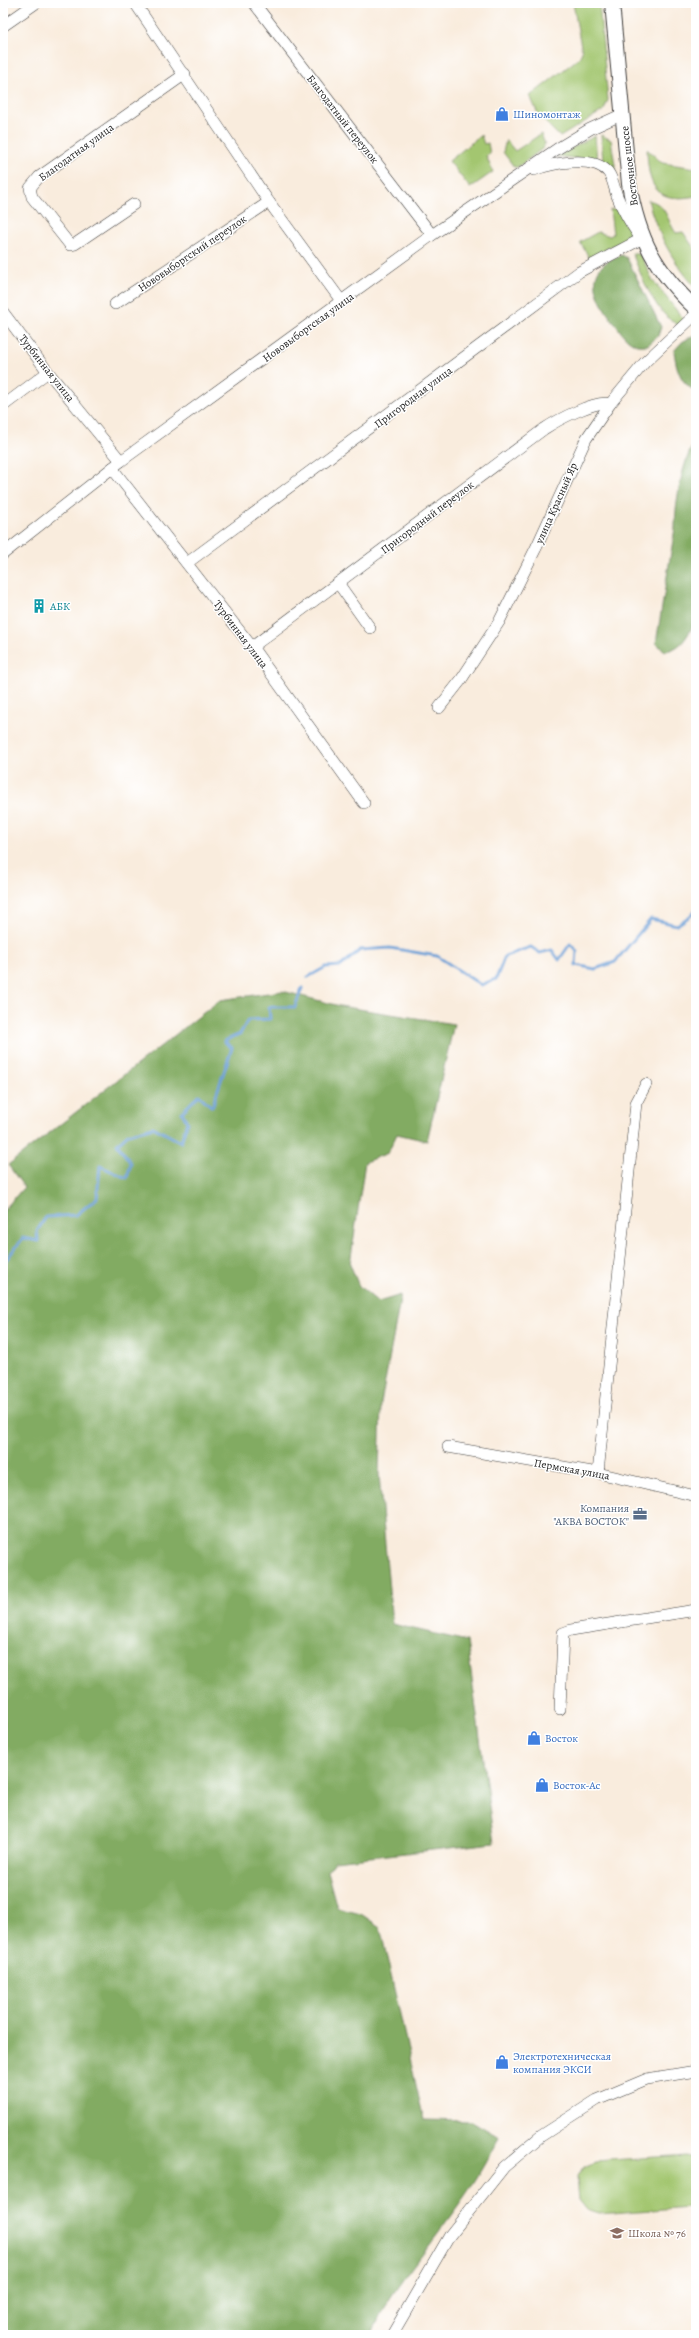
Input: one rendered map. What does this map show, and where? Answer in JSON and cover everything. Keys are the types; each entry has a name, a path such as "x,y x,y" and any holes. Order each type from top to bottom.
{"main road":[{"name":"Восточное шоссе","path":"612,3 629,184 642,239 654,261 677,291 696,309"}],"street":[{"path":"3,26 36,3"},
{"path":"135,3 185,74 269,202 342,302"},
{"name":"Благодатный переулок","path":"254,3 432,236"},
{"name":"Благодатная улица","path":"134,204 75,244 70,245 32,197 30,188 39,177 185,74"},
{"name":"Нововыборгская улица","path":"3,554 121,461 432,236 590,129 623,114"},
{"path":"515,179 558,162 589,163 601,167 608,172 622,208 642,239"},
{"name":"Нововыборгский переулок","path":"115,304 269,202"},
{"name":"Пригородная улица","path":"187,563 579,272 642,239"},
{"name":"Турбинная улица","path":"3,312 48,372 121,461"},
{"name":"улица Красный Яр","path":"439,708 461,680 499,622 537,546 572,465 586,439 610,404 650,357 696,314"},
{"path":"3,406 48,372"},
{"name":"Пригородный переулок","path":"252,647 554,423 600,403 610,404"},
{"name":"Турбинная улица","path":"112,468 252,647 364,803"},
{"path":"338,583 370,628"},
{"path":"598,1473 636,1103 646,1084"},
{"name":"Пермская улица","path":"448,1447 598,1473 696,1496"},
{"path":"560,1709 563,1633 571,1630 696,1610"},
{"path":"392,2335 450,2235 504,2167 541,2136 597,2100 647,2079 696,2071"}],"green space":[{"path":"573,3 599,3 608,100 604,110 560,137 539,116 530,96 579,58 582,52"},
{"path":"541,134 545,144 542,149 518,167 514,167 503,152 506,140 515,151"},
{"path":"481,135 484,144 488,143 490,154 486,156 493,172 470,188 449,161"},
{"path":"601,135 611,140 616,171 603,162"},
{"path":"595,136 597,161 557,156"},
{"path":"647,149 662,163 696,168 696,196 682,198 671,197 656,189 649,173"},
{"path":"648,200 659,205 663,209 676,233 683,232 696,251 696,288 673,258 661,236"},
{"path":"619,209 629,228 629,240 612,246 590,259 580,242 598,232 610,236 613,234 610,210"},
{"path":"632,253 641,255 652,279 684,320 683,327 673,322 665,315 651,296"},
{"path":"622,255 627,258 661,327 658,336 648,345 636,345 630,342 621,333 598,295 596,276 601,268 609,261"},
{"path":"696,334 696,391 686,384 680,374 674,351 682,342"},
{"path":"696,440 696,619 685,640 671,650 665,651 656,643 675,528 676,507 680,482 687,459"},
{"path":"282,991 340,1006 454,1024 427,1141 397,1134 388,1153 365,1162 350,1264 359,1286 378,1302 401,1295 381,1403 379,1474 392,1624 467,1641 494,1843 335,1861 327,1871 337,1908 361,1914 380,1927 424,2120 472,2121 499,2137 476,2179 388,2301 371,2335 3,2335 3,1211 24,1187 8,1165 220,1000"},
{"path":"687,2155 696,2158 696,2205 689,2207 599,2214 587,2210 579,2200 577,2177 584,2167 595,2161"}],"waterway":[{"path":"308,977 326,967 341,966 360,950 390,948 437,956 481,985 496,979 505,956 531,947 540,953 552,950 559,960 570,944 577,951 576,965 595,969 615,962 651,919 677,925 693,914 696,909"},
{"path":"3,1261 5,1261 23,1238 38,1241 37,1231 46,1217 76,1215 97,1198 100,1166 127,1178 131,1163 117,1144 128,1134 153,1127 181,1142 187,1122 182,1112 199,1095 212,1107 232,1048 224,1041 240,1034 248,1020 270,1019 269,1007 295,1007 302,988"}],"place":[{"name":"Шиномонтаж","path":"502,114"},
{"name":"АБК","path":"39,606"},
{"name":"Компания \"АКВА ВОСТОК\"","path":"640,1514"},
{"name":"Восток","path":"534,1738"},
{"name":"Восток-Ас","path":"542,1785"},
{"name":"Электротехническая компания ЭКСИ","path":"502,2062"},
{"name":"Школа № 76","path":"617,2233"}]}
